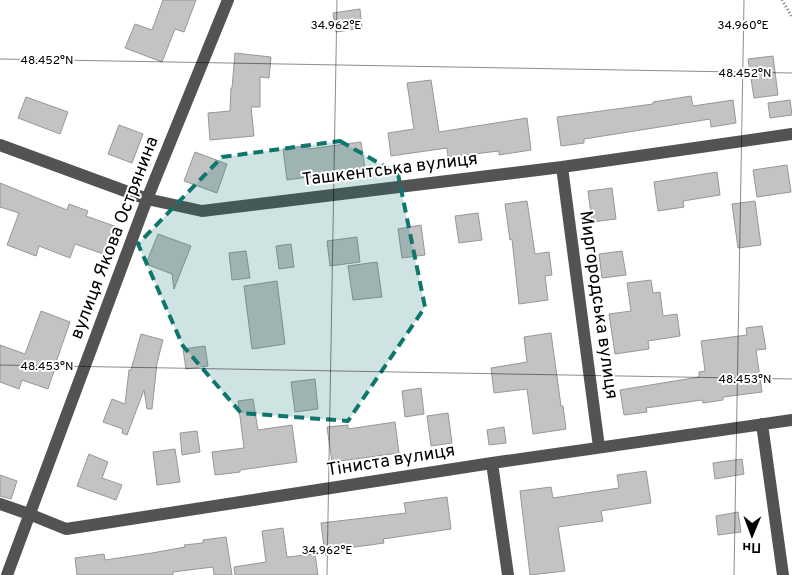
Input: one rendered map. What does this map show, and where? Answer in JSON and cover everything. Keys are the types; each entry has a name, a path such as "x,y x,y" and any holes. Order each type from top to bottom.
{"street":[{"name":"вулиця Якова Острянина","path":"7,575 147,200 228,0"},
{"name":"Ташкентська вулиця","path":"0,145 147,200 202,210 562,167 792,134"},
{"name":"Миргородська вулиця","path":"562,167 599,447"},
{"name":"Тіниста вулиця","path":"0,504 66,529 599,447 792,420"},
{"path":"762,424 783,575"},
{"path":"492,464 508,575"}],"path":[{"path":"782,0 792,17"}],"highlighted area":[{"path":"340,141 398,174 425,307 348,421 241,413 183,346 138,244 222,157"}],"building":[{"path":"163,0 196,0 184,32 175,29 162,62 125,48 135,24 152,30"},
{"path":"360,9 362,28 336,32 333,13"},
{"path":"235,53 271,57 269,78 260,77 260,107 251,107 254,136 210,140 208,113 230,111"},
{"path":"773,56 778,95 754,98 748,59"},
{"path":"431,80 439,132 527,118 531,150 499,155 499,151 448,157 447,148 391,156 388,133 414,129 407,83"},
{"path":"691,96 693,106 733,100 736,123 711,127 710,119 584,139 584,143 561,146 557,117 653,104 653,102"},
{"path":"26,97 68,112 60,134 18,118"},
{"path":"790,100 792,115 770,118 768,103"},
{"path":"119,125 143,134 132,163 108,154"},
{"path":"361,142 365,169 287,180 283,149 308,145 308,149"},
{"path":"195,152 227,164 217,193 184,181"},
{"path":"787,165 791,192 757,197 753,170"},
{"path":"717,172 720,195 683,201 684,207 658,211 654,182"},
{"path":"0,183 67,210 69,204 88,211 86,216 117,227 106,255 75,244 70,258 39,246 36,256 7,245 19,213 0,207"},
{"path":"612,188 616,219 592,222 588,191"},
{"path":"527,201 535,254 549,252 552,275 545,276 548,300 519,304 512,239 510,240 505,204"},
{"path":"755,201 761,245 738,248 732,204"},
{"path":"478,213 482,240 459,243 455,216"},
{"path":"421,225 425,255 402,258 398,229"},
{"path":"158,234 191,246 174,289 172,274 146,264"},
{"path":"357,237 360,262 330,266 327,241"},
{"path":"291,244 294,267 279,269 276,246"},
{"path":"246,251 250,278 232,280 229,253"},
{"path":"622,251 626,275 602,278 599,254"},
{"path":"377,262 382,297 353,300 348,266"},
{"path":"651,280 653,293 660,292 663,316 677,314 680,336 648,341 649,349 615,354 609,314 631,311 627,283"},
{"path":"277,281 285,344 252,349 244,286"},
{"path":"41,311 70,322 48,389 22,380 19,389 0,382 0,345 25,354"},
{"path":"762,326 766,349 756,350 762,392 723,397 723,400 703,403 702,400 646,408 647,412 624,415 620,390 699,377 699,372 705,371 701,341 747,335 746,328"},
{"path":"551,333 566,429 533,434 527,389 494,393 491,368 527,362 524,337"},
{"path":"141,334 163,340 157,363 152,409 147,409 144,390 127,435 122,433 123,429 103,422 112,399 125,404 129,370 131,370"},
{"path":"205,346 208,366 186,369 183,349"},
{"path":"315,379 318,409 295,412 291,382"},
{"path":"421,388 424,414 405,417 402,391"},
{"path":"253,399 258,430 292,425 297,462 215,475 212,452 244,448 238,401"},
{"path":"448,413 452,443 431,446 427,416"},
{"path":"395,422 399,453 332,462 327,427 348,425 348,429"},
{"path":"504,427 506,443 489,445 487,430"},
{"path":"197,431 200,452 182,455 180,433"},
{"path":"175,449 180,482 157,485 153,452"},
{"path":"89,454 108,462 102,478 122,485 116,500 77,486"},
{"path":"742,459 744,474 715,479 713,463"},
{"path":"646,471 651,503 601,511 603,521 558,527 565,571 530,575 520,491 551,487 553,498 619,488 617,475"},
{"path":"0,475 17,481 11,499 0,496"},
{"path":"447,497 451,529 383,539 384,543 341,549 341,553 325,555 321,523 406,513 404,503"},
{"path":"738,512 741,532 718,535 716,516"},
{"path":"283,528 287,557 315,554 318,575 235,575 234,567 266,562 262,531"},
{"path":"226,537 232,575 214,575 213,567 173,572 173,575 77,575 75,558 104,554 105,560 185,547 184,545 203,543 203,540"}]}
